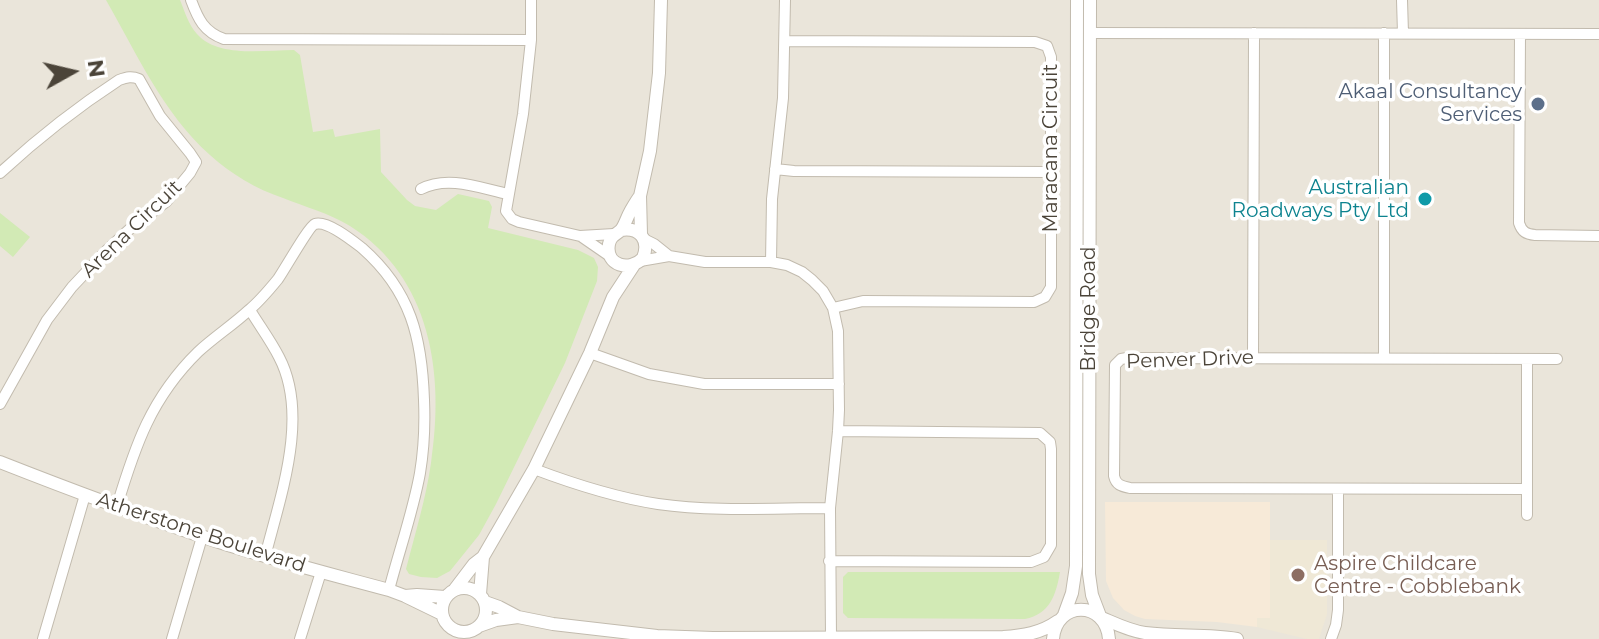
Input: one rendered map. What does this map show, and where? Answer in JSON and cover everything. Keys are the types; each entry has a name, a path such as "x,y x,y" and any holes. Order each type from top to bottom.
{"street":[{"path":"191,0 202,25 208,32 224,39 531,40"},
{"path":"531,0 531,40 523,114 506,211 512,219 580,236 632,229 669,256"},
{"path":"447,639 442,603 483,557 534,469 590,353 613,297 643,258 646,248 640,196 650,151 659,73 661,0"},
{"path":"771,262 772,199 783,98 785,0"},
{"name":"Bridge Road","path":"1053,639 1054,629 1072,593 1076,566 1077,0"},
{"name":"Bridge Road","path":"1090,0 1089,574 1092,595 1108,627 1109,639"},
{"path":"1402,0 1403,33"},
{"path":"1089,33 1599,34"},
{"path":"1253,358 1254,33"},
{"path":"1384,33 1384,358"},
{"path":"1520,34 1519,223 1528,234 1599,236"},
{"name":"Maracana Circuit","path":"785,41 1043,43 1050,50 1051,287 1045,297 1034,302 863,301 833,308"},
{"name":"Arena Circuit","path":"0,173 79,106 119,80 134,77 139,79 160,116 196,162 166,202 115,243 72,287 47,320 0,404"},
{"path":"775,169 1052,172"},
{"path":"421,189 429,184 446,182 508,194"},
{"path":"613,297 613,259 609,242 640,196"},
{"path":"117,506 141,434 168,385 199,350 250,310 281,275 309,227 320,223 355,242 380,264 408,306 420,347 424,442 414,500 389,590"},
{"path":"580,236 624,266 669,256 705,262 771,262 802,272 823,291 833,308 838,331 838,431 830,508 831,638"},
{"path":"250,310 281,359 293,415 291,454 265,557"},
{"path":"590,353 649,374 704,384 839,384"},
{"name":"Penver Drive","path":"1527,489 1120,486 1114,476 1114,371 1117,362 1127,358 1557,359"},
{"path":"1527,359 1527,515"},
{"path":"829,561 1031,562 1044,557 1051,545 1051,449 1050,442 1040,433 838,431"},
{"name":"Atherstone Boulevard","path":"0,462 202,537 389,590 444,620"},
{"path":"534,469 656,504 830,508"},
{"path":"1331,639 1338,610 1338,489"},
{"path":"43,639 85,495"},
{"path":"172,639 202,537"},
{"path":"470,632 485,617 483,557"},
{"path":"300,639 321,572"},
{"path":"450,593 471,588 482,598 518,617 587,634 713,638 1007,638 1044,630 1078,609 1148,633 1237,639"},
{"name":"Atherstone Boulevard","path":"405,596 450,593"},
{"path":"444,620 457,631 470,632 496,620 518,617"}],"shaded area":[{"path":"0,0 1599,0 1599,639 0,639"},
{"path":"1105,502 1270,502 1270,619 1257,619 1257,627 1145,619 1124,610 1113,598 1106,581"},
{"name":"Aspire Childcare Centre - Cobblebank","path":"1270,540 1327,540 1327,614 1319,639 1257,627 1257,618 1270,618"}],"green space":[{"path":"106,0 180,0 197,34 217,47 242,51 294,50 300,55 313,132 333,129 335,137 380,129 381,172 415,206 436,210 458,194 489,201 492,207 488,228 578,250 594,258 598,267 597,281 565,363 479,535 450,571 437,578 409,574 406,569 429,476 436,396 426,330 415,300 399,272 377,247 350,226 254,185 235,175 210,155 165,102"},
{"path":"0,213 30,237 13,257 0,246"},
{"path":"848,572 1060,572 1046,608 1025,619 848,618 843,613 843,577"}],"place":[{"name":"Akaal Consultancy Services","path":"1538,104"},
{"name":"Australian Roadways Pty Ltd","path":"1425,199"},
{"name":"Aspire Childcare Centre - Cobblebank","path":"1298,575"}]}
